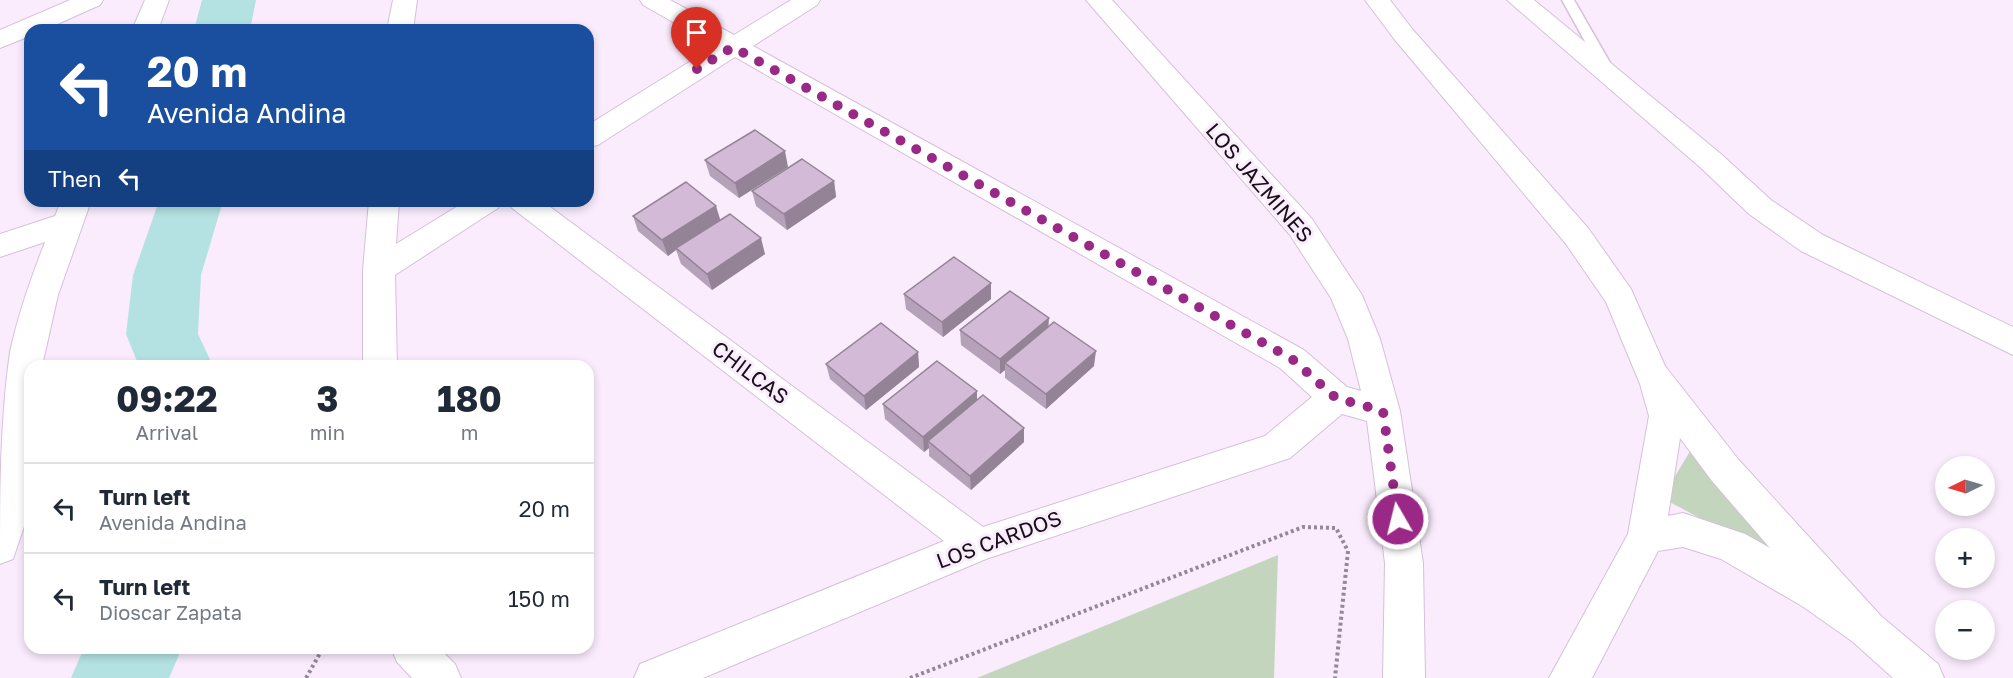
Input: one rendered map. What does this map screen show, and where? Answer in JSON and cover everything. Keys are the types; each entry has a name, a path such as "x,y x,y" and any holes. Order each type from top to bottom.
{"street":[{"path":"36,24 91,0"},
{"path":"147,24 157,0"},
{"path":"401,24 405,0"},
{"path":"652,0 1292,359 1336,398 1383,411"},
{"path":"594,134 808,0"},
{"name":"LOS JAZMINES","path":"1098,0 1301,227 1346,295 1364,339 1383,411 1404,563 1404,678"},
{"path":"1377,0 1404,35 1578,236 1620,298 1666,416 1646,537 1570,678"},
{"path":"1519,0 1787,228 1812,243 2013,342"},
{"path":"0,40 24,29"},
{"path":"380,360 379,270 384,207"},
{"path":"379,270 479,207"},
{"name":"CHILCAS","path":"530,207 978,545"},
{"path":"0,246 72,212"},
{"path":"27,360 46,278 72,212"},
{"path":"1651,373 1725,470 1867,629"},
{"path":"0,547 17,482 24,393"},
{"name":"LOS CARDOS","path":"655,678 978,545 1277,447 1336,398"},
{"path":"1646,537 1683,530 1732,546 1816,593 1867,629 1923,678"},
{"path":"417,654 440,678"}],"lane":[{"path":"1568,0 1614,81"}],"path":[{"path":"910,678 1303,527 1336,528 1348,551 1335,678"},
{"path":"306,678 320,654"}],"green space":[{"path":"1692,448 1810,576 1662,498"},
{"path":"1278,555 1274,678 977,678"}],"building":[{"path":"755,130 785,151 735,183 705,160"},
{"path":"802,159 834,181 784,214 752,191"},
{"path":"686,182 716,206 662,240 633,216"},
{"path":"730,214 761,238 707,274 676,248"},
{"path":"954,257 991,283 942,322 904,294"},
{"path":"1010,291 1049,318 1000,359 960,330"},
{"path":"1054,322 1096,351 1046,394 1005,363"},
{"path":"881,323 918,352 864,396 826,364"},
{"path":"937,361 977,391 923,437 883,404"},
{"path":"983,395 1024,428 970,476 928,441"}],"waterway":[{"path":"223,24 229,0"},
{"path":"173,360 162,334 167,275 189,207"},
{"path":"116,678 134,654"}],"route":[{"path":"697,69 733,47 1292,359 1336,398 1383,411 1398,519"}]}
